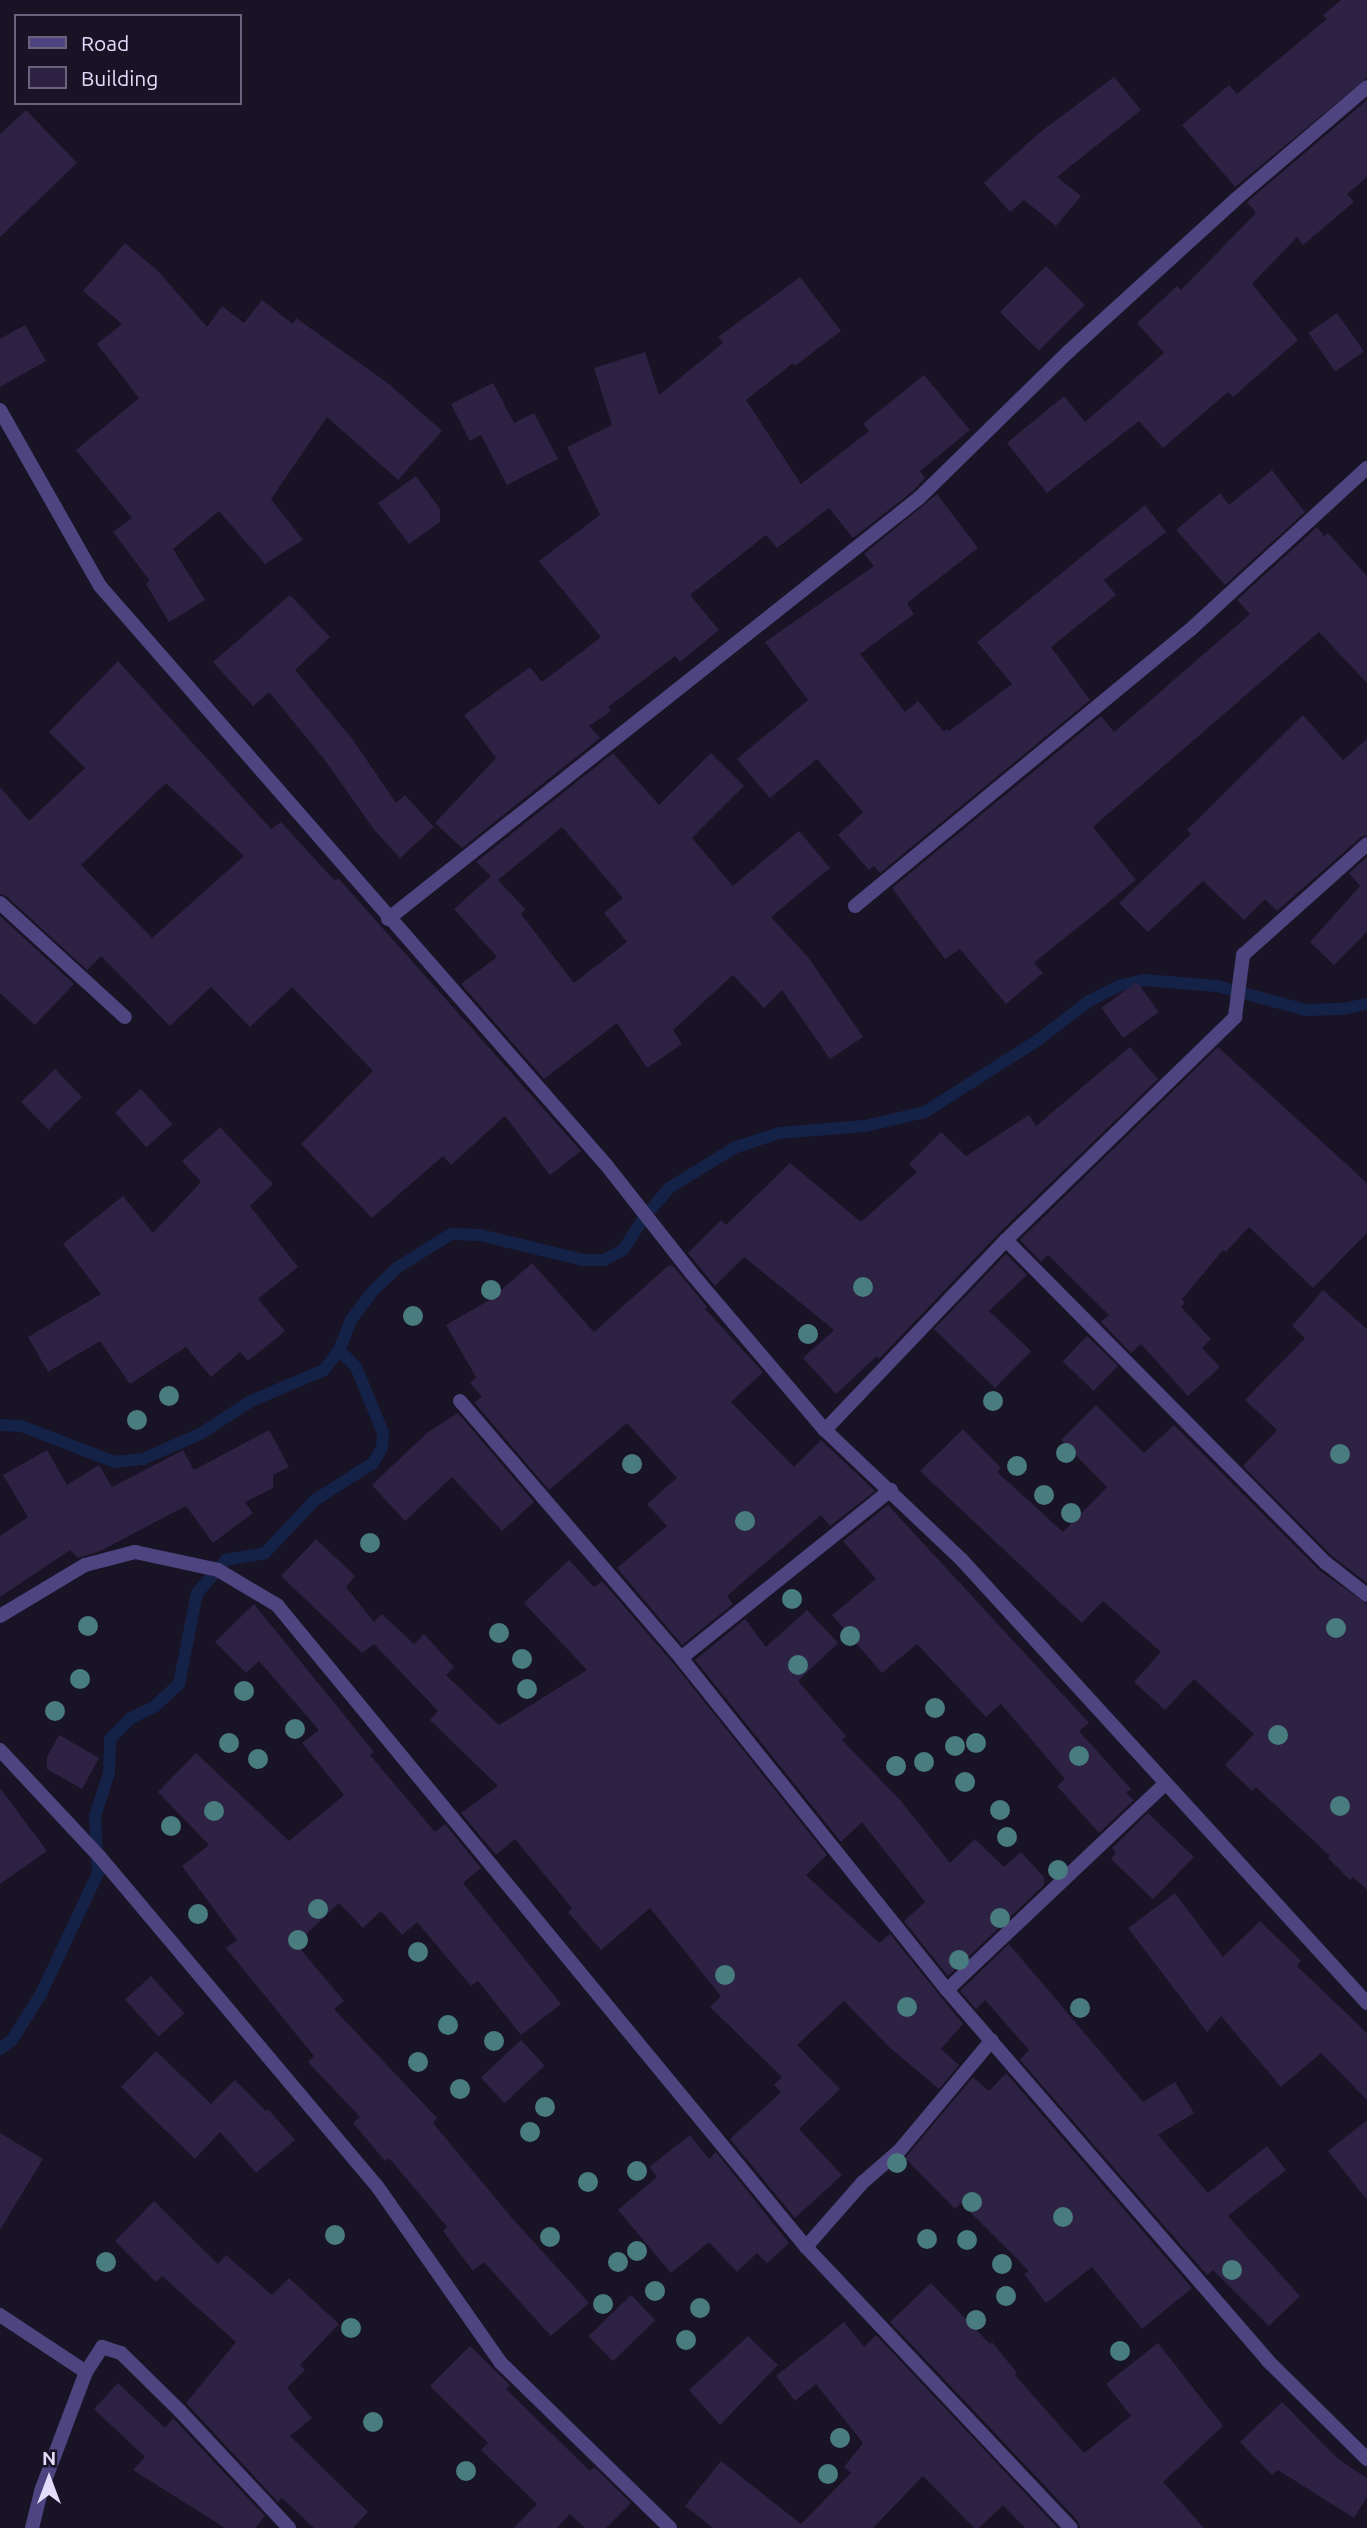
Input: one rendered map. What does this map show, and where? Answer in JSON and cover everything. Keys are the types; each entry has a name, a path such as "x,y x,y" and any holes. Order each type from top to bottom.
{"street":[{"path":"388,919 919,499 1068,352 1236,199 1367,87"},
{"path":"0,410 100,586 388,919 607,1166 692,1274 825,1430 961,1559 1367,2003"},
{"path":"855,906 1191,630 1367,468"},
{"path":"825,1430 1006,1240 1235,1017 1243,955 1367,844"},
{"path":"0,903 125,1017"},
{"path":"1006,1240 1326,1563 1367,1595"},
{"path":"460,1401 681,1658 947,1990 1267,2360 1367,2459"},
{"path":"681,1658 891,1490"},
{"path":"0,1616 85,1565 135,1552 218,1570 277,1605 806,2247 1071,2528"},
{"path":"0,1749 99,1856 377,2186 501,2363 670,2528"},
{"path":"947,1990 1165,1784"},
{"path":"806,2247 862,2183 900,2150 992,2040"},
{"path":"0,2315 86,2372"},
{"path":"32,2528 41,2491 86,2372 102,2347 121,2353 180,2411 289,2528"}],"building":[{"path":"1341,0 1367,0 1367,78 1235,187 1182,125 1229,85 1237,94 1327,19 1323,15"},
{"path":"1114,77 1141,110 1057,177 1081,196 1056,226 1024,200 1010,212 984,183 1039,133"},
{"path":"1367,100 1367,177 1347,194 1354,202 1303,245 1297,237 1252,284 1298,340 1233,397 1228,392 1163,448 1139,421 1047,493 1007,443 1064,396 1085,422 1164,353 1137,323 1177,286 1181,290 1256,213 1247,202"},
{"path":"26,110 77,163 0,237 0,134"},
{"path":"125,243 158,271 207,327 222,306 244,323 262,300 293,324 296,318 389,384 442,431 398,480 327,417 271,499 303,540 265,564 219,511 173,549 205,600 169,622 146,584 150,581 113,532 132,518 76,450 139,398 97,344 122,324 83,291"},
{"path":"1046,266 1085,305 1039,351 1000,312"},
{"path":"800,277 841,331 795,366 793,363 746,400 801,484 869,431 863,424 924,375 970,430 920,471 925,478 913,491 853,538 829,508 777,548 766,535 690,595 719,630 680,662 675,656 608,707 611,711 589,726 600,738 462,848 435,823 496,758 464,715 530,667 542,682 601,637 539,561 600,515 567,447 612,425 594,368 645,352 659,395 723,343 718,337"},
{"path":"1337,313 1364,352 1335,372 1308,333"},
{"path":"25,325 46,361 0,387 0,339"},
{"path":"493,383 514,423 534,413 558,459 507,485 481,435 470,441 451,404"},
{"path":"1272,470 1305,512 1225,585 1176,530 1220,493 1229,505"},
{"path":"416,476 440,509 440,522 409,544 378,503"},
{"path":"937,494 978,548 907,603 914,614 860,654 905,712 918,701 944,732 1012,684 977,642 1145,505 1166,532 1104,580 1116,595 1051,647 1090,700 880,873 874,866 869,870 838,835 863,812 817,759 770,798 737,759 808,700 765,642 874,566 864,554"},
{"path":"1317,527 1324,536 1328,533 1367,576 1367,683 1319,632 1093,827 1136,880 1034,963 1043,973 1006,1004 960,949 945,959 892,888 1101,716 1114,732 1250,614 1237,600"},
{"path":"290,595 330,637 295,670 353,740 396,803 405,795 434,827 400,858 375,831 324,759 269,692 253,706 213,662"},
{"path":"118,661 271,829 281,822 335,881 338,878 581,1151 550,1175 505,1116 451,1165 443,1156 372,1218 301,1144 373,1071 292,987 250,1027 211,987 170,1026 101,956 87,970 6,896 0,894 0,787 29,821 85,768 49,732","holes":["166,783 244,856 152,938 81,865"]},
{"path":"1303,715 1343,760 1367,739 1367,835 1361,837 1277,911 1265,899 1244,920 1203,881 1148,932 1119,903 1191,834 1187,830"},
{"path":"613,753 659,805 711,753 744,786 692,838 733,886 799,831 830,868 771,917 808,957 863,1037 830,1059 782,990 764,1008 733,975 673,1030 682,1044 647,1068 617,1023 544,1079 461,984 497,957 454,909 491,876 476,862","holes":["562,827 623,898 604,913 627,942 574,983 521,914 525,909 498,880"]},
{"path":"1367,857 1367,932 1334,965 1310,942 1360,886 1349,873"},
{"path":"0,916 74,984 35,1025 0,993"},
{"path":"1137,982 1159,1012 1123,1038 1101,1008"},
{"path":"1130,1047 1158,1079 999,1233 879,1359 877,1356 836,1394 803,1358 834,1330 744,1257 715,1286 688,1253 721,1220 726,1225 790,1163 861,1222 917,1172 909,1164 941,1132 966,1156 1029,1115 1036,1126"},
{"path":"1218,1047 1367,1183 1367,1233 1313,1288 1249,1227 1226,1252 1223,1250 1182,1299 1185,1303 1181,1307 1211,1339 1202,1348 1220,1367 1188,1396 1141,1344 1131,1353 1101,1322 1109,1315 1048,1255 1041,1262 1020,1240"},
{"path":"55,1069 82,1097 48,1130 21,1102"},
{"path":"141,1089 172,1124 146,1147 115,1112"},
{"path":"220,1127 273,1184 250,1206 298,1267 258,1299 285,1331 248,1361 240,1352 211,1377 186,1347 130,1384 100,1341 48,1372 28,1337 101,1294 63,1244 123,1196 153,1233 201,1182 182,1161"},
{"path":"1006,1254 1027,1275 989,1311 1031,1351 995,1388 934,1329"},
{"path":"532,1263 594,1332 669,1265 674,1267 707,1307 705,1309 763,1372 731,1402 794,1467 821,1440 875,1491 830,1526 821,1515 727,1596 733,1604 682,1645 617,1568 667,1526 647,1504 677,1478 627,1423 549,1490 474,1402 482,1397 470,1383 476,1377 446,1325 491,1299"},
{"path":"1323,1290 1367,1329 1367,1583 1332,1556 1243,1466 1277,1430 1245,1400 1305,1338 1292,1326"},
{"path":"1087,1336 1118,1366 1094,1391 1063,1361"},
{"path":"1096,1405 1144,1453 1174,1425 1319,1570 1367,1604 1367,1890 1353,1877 1350,1880 1328,1858 1330,1856 1256,1787 1252,1791 1225,1765 1254,1734 1194,1679 1165,1710 1134,1682 1161,1652 1103,1601 1082,1623 920,1471 963,1429 1001,1468 997,1472 1063,1532 1107,1487 1061,1440"},
{"path":"458,1413 534,1502 502,1531 452,1477 405,1521 372,1485 428,1432"},
{"path":"269,1430 289,1467 273,1475 273,1488 245,1502 253,1513 213,1543 186,1506 100,1551 78,1558 70,1550 0,1597 0,1536 28,1517 3,1475 47,1450 67,1485 99,1465 112,1487 183,1450 194,1470"},
{"path":"888,1505 1089,1723 1079,1731 1131,1789 1126,1793 1134,1800 1099,1833 1057,1786 1065,1779 1001,1704 986,1717 917,1644 882,1673 832,1615 876,1579 843,1541"},
{"path":"316,1539 355,1576 346,1587 374,1622 382,1614 414,1644 424,1634 454,1667 446,1675 499,1725 587,1670 524,1603 569,1560 594,1587 602,1581 674,1664 827,1855 806,1875 879,1943 890,1934 963,2024 941,2049 959,2065 939,2089 890,2048 844,2001 797,2045 840,2089 799,2129 842,2175 795,2218 730,2139 781,2092 774,2085 782,2077 710,2007 721,1996 650,1908 601,1950 568,1912 572,1908 515,1839 496,1855 461,1813 498,1786 430,1720 438,1711 374,1644 362,1653 281,1576"},
{"path":"254,1604 374,1752 370,1755 435,1832 445,1824 481,1868 463,1883 561,2004 521,2035 478,1981 471,1986 417,1922 402,1935 381,1911 363,1928 339,1903 296,1944 344,2001 334,2009 437,2118 433,2123 512,2218 589,2303 551,2336 484,2262 473,2271 443,2231 447,2227 389,2158 385,2161 353,2123 360,2117 308,2062 314,2056 226,1948 237,1940 182,1866 209,1845 158,1792 196,1753 289,1841 344,1795 302,1743 319,1730 259,1661 246,1673 215,1642"},
{"path":"807,1610 838,1643 798,1681 846,1736 842,1740 901,1801 950,1863 975,1839 1004,1867 1021,1852 1044,1877 1044,1885 948,1976 904,1921 925,1902 862,1822 841,1842 695,1660 745,1619 766,1647"},
{"path":"59,1735 99,1758 82,1789 47,1769 47,1757"},
{"path":"0,1788 47,1851 0,1884"},
{"path":"1148,1813 1194,1857 1153,1899 1111,1859 1116,1853 1112,1848"},
{"path":"1175,1893 1223,1957 1260,1921 1301,1961 1297,1966 1367,2033 1367,2100 1321,2053 1281,2087 1221,2016 1207,2032 1128,1928"},
{"path":"1009,1944 1143,2102 1175,2082 1194,2113 1158,2135 1208,2193 1267,2146 1286,2170 1228,2216 1300,2296 1269,2326 1213,2270 1207,2275 1020,2060 1029,2050 985,2000 976,2009 960,1991"},
{"path":"151,1976 184,2013 158,2037 125,1999"},
{"path":"521,2040 545,2066 505,2103 481,2078"},
{"path":"156,2051 211,2104 235,2080 266,2111 268,2109 295,2140 256,2173 220,2132 195,2159 121,2087"},
{"path":"1006,2073 1192,2288 1142,2329 1092,2267 1046,2303 1024,2274 1029,2271 961,2203 955,2209 905,2158 973,2077 989,2091"},
{"path":"1367,2120 1367,2200 1328,2151"},
{"path":"0,2133 43,2159 0,2230"},
{"path":"690,2135 709,2159 716,2152 789,2243 767,2263 757,2253 737,2272 709,2242 671,2273 618,2210 657,2177 649,2167"},
{"path":"154,2201 218,2264 226,2255 272,2295 289,2278 339,2324 300,2365 305,2370 287,2388 312,2418 290,2436 368,2512 353,2528 314,2528 282,2498 278,2502 186,2403 236,2342 162,2276 156,2282 115,2241"},
{"path":"931,2283 990,2344 992,2342 1017,2373 1015,2375 1084,2453 1131,2416 1106,2384 1158,2343 1223,2426 1163,2482 1204,2528 1080,2528 1078,2521 890,2322"},
{"path":"631,2295 655,2320 613,2361 589,2336"},
{"path":"844,2322 864,2347 876,2335 1058,2528 1025,2528 1003,2505 979,2528 974,2528 923,2476 873,2528 713,2528 685,2506 721,2461 801,2524 851,2473 844,2467 863,2443 816,2384 795,2401 776,2376"},
{"path":"748,2336 778,2365 720,2425 689,2390"},
{"path":"470,2346 510,2385 506,2389 590,2471 594,2467 631,2503 606,2528 585,2528 570,2514 557,2528 514,2528 537,2504 481,2450 488,2443 430,2386"},
{"path":"118,2383 165,2428 173,2418 265,2516 255,2528 225,2528 133,2470 145,2457 94,2409"},
{"path":"1282,2402 1338,2459 1367,2478 1367,2497 1354,2518 1278,2470 1272,2475 1240,2442"}],"waterway":[{"path":"0,1425 21,1426 115,1462 143,1459 200,1434 251,1401 324,1370 339,1350 351,1320 373,1291 398,1267 451,1234 480,1235 583,1260 604,1260 623,1250 645,1216 669,1188 736,1147 779,1133 865,1126 925,1112 1038,1040 1089,1001 1118,986 1144,980 1217,986 1306,1010 1343,1009 1367,1004"},
{"path":"0,2049 12,2040 41,1994 98,1873 95,1816 109,1773 110,1739 131,1718 154,1707 179,1684 197,1593 226,1560 265,1553 315,1500 373,1463 382,1448 383,1433 356,1367 339,1350"}]}
